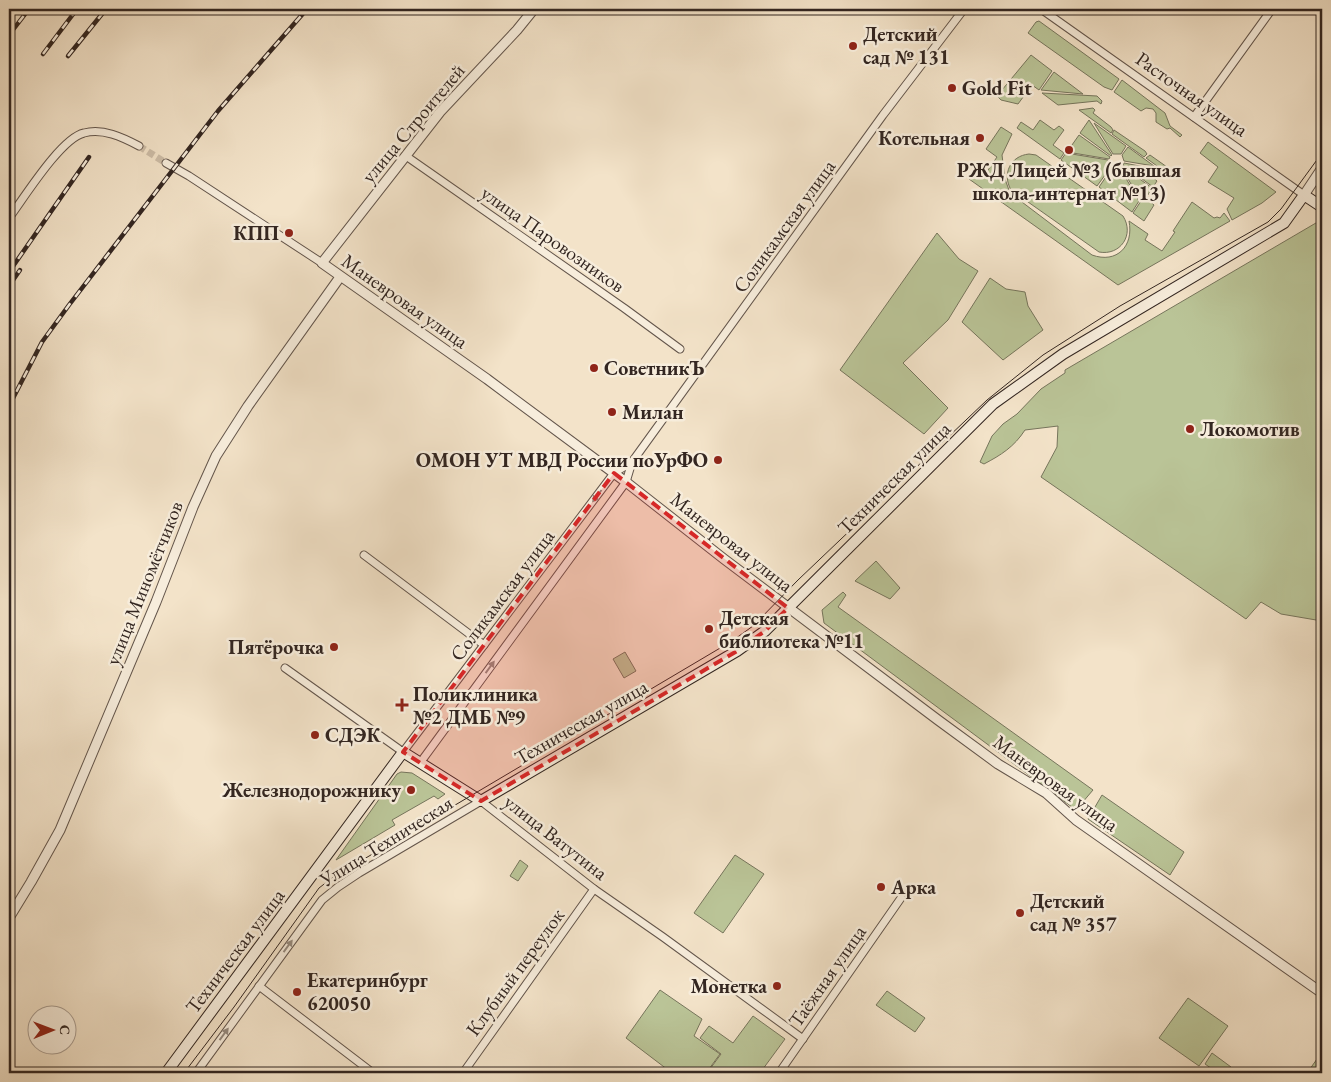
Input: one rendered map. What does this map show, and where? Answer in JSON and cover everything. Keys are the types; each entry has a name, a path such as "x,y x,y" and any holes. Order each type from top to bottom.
{"main road":[{"name":"Расточная улица","path":"1304,195 1322,207"},
{"name":"Техническая улица","path":"481,801 737,652 765,632 994,404 1063,354 1284,222 1304,195"},
{"name":"Техническая улица","path":"166,1073 403,752"},
{"name":"улица Ватутина","path":"403,752 481,801"}],"street":[{"name":"улица Строителей","path":"322,263 440,112 517,30 534,9"},
{"name":"Соликамская улица","path":"420,763 626,482 632,462 964,9"},
{"name":"Расточная улица","path":"1041,9 1304,195"},
{"path":"1194,117 1272,9"},
{"path":"9,218 60,150 76,136 94,132 106,133 123,138 139,146"},
{"name":"улица Паровозников","path":"406,156 680,349"},
{"name":"Маневровая улица","path":"166,163 290,241 487,379 626,482 788,608 998,764 1046,793 1076,820 1322,993"},
{"name":"Техническая улица","path":"1304,195 1322,168"},
{"name":"улица Миномётчиков","path":"9,918 60,830 156,602 192,507 216,456 248,406 340,276"},
{"name":"Соликамская улица","path":"403,752 614,473 632,462"},
{"path":"364,555 484,645"},
{"name":"улица Ватутина","path":"285,668 403,752"},
{"name":"улица Ватутина","path":"481,801 594,890 663,937 803,1039"},
{"name":"Улица Техническая","path":"196,1073 322,900 338,887 481,801"},
{"name":"Клубный переулок","path":"463,1073 594,890"},
{"name":"Таёжная улица","path":"779,1073 901,898"},
{"path":"259,986 373,1073"}],"highlighted area":[{"path":"614,473 788,608 765,631 737,651 481,801 403,752"}],"green space":[{"path":"1039,21 1119,79 1112,90 1104,87 1028,33 1036,22"},
{"path":"1031,55 1052,71 1039,90 1032,85 1018,104 1001,100 997,96"},
{"path":"1054,72 1083,94 1041,90"},
{"path":"1122,80 1165,113 1170,126 1182,135 1180,137 1170,128 1167,129 1156,122 1156,113 1153,109 1146,108 1141,111 1114,92"},
{"path":"1042,93 1097,96 1102,101 1101,104 1097,101 1058,105"},
{"path":"1093,108 1095,110 1093,113 1111,127 1113,130 1111,133 1079,110"},
{"path":"1040,120 1054,130 1059,126 1064,130 1053,145 1064,153 1060,159 1017,128 1021,122 1033,130"},
{"path":"1089,120 1112,155 1111,156 1080,133"},
{"path":"1094,123 1126,146 1121,154 1113,154"},
{"path":"1001,127 1012,134 1002,155 1005,179 1010,193 1092,255 1109,257 1122,251 1129,238 1129,221 1148,234 1145,240 1162,251 1192,202 1214,218 1220,218 1224,213 1230,221 1118,285 969,179 974,172 980,170 986,173 997,157 986,149"},
{"path":"1114,130 1147,154 1144,157 1112,134"},
{"path":"1079,135 1110,157 1109,159 1067,152"},
{"path":"1208,142 1276,192 1262,203 1232,220 1227,209 1234,198 1208,182 1218,167 1200,153"},
{"path":"1128,147 1154,166 1124,161 1122,155"},
{"path":"1066,153 1108,160 1111,167 1097,186 1061,160"},
{"path":"1029,154 1036,155 1123,216 1127,230 1123,243 1113,251 1099,252 1011,190 1007,178 1010,167 1017,158"},
{"path":"1150,155 1167,167 1164,171 1146,158"},
{"path":"1124,163 1155,169 1150,175 1157,181 1153,187 1123,165"},
{"path":"1122,166 1152,188 1146,198 1154,205 1144,221 1133,213 1141,201"},
{"path":"1112,168 1120,168 1139,201 1132,212 1099,187"},
{"name":"Локомотив","path":"1321,220 1322,621 1281,614 1261,602 1246,619 1041,477 1057,447 1058,426 1025,430 1012,446 1002,454 984,464 980,462 992,436 1003,424 1017,414 1041,389 1065,373 1065,370"},
{"path":"937,233 959,259 978,271 948,320 903,363 948,408 924,434 840,370"},
{"path":"990,278 1006,289 1025,292 1028,306 1043,330 1003,360 962,322"},
{"path":"876,561 900,588 890,599 855,581"},
{"path":"843,592 846,595 838,607 1093,790 1076,810 824,623 822,610"},
{"path":"625,652 636,671 624,678 613,659"},
{"path":"401,772 412,773 445,794 438,799 434,796 392,820 395,825 336,860 397,774"},
{"path":"1102,795 1184,852 1170,875 1088,819"},
{"path":"735,855 764,874 723,933 694,913"},
{"path":"520,860 528,866 518,881 510,876"},
{"path":"660,990 702,1019 694,1036 720,1054 706,1073 672,1073 626,1038"},
{"path":"887,991 925,1018 915,1032 876,1005"},
{"path":"1188,998 1228,1026 1199,1066 1159,1038"},
{"path":"753,1016 785,1039 760,1073 707,1073 721,1054 700,1038 709,1026 733,1043"},
{"path":"1322,1052 1322,1073 1307,1073"},
{"path":"1212,1053 1231,1067 1227,1073 1218,1073 1205,1064"}],"tunnel":[{"path":"139,146 166,163"}],"tram line":[{"path":"184,1073 319,888 332,878 732,641 753,626 798,580 987,400 1043,355 1120,306 1268,222 1281,209 1322,153"}],"railway":[{"path":"9,35 29,9"},
{"path":"43,54 77,9"},
{"path":"68,56 106,9"},
{"path":"9,406 42,342 69,305 218,111 307,9"},
{"path":"9,272 89,157"},
{"path":"9,286 20,270"}],"place":[{"name":"Детский сад № 131","path":"853,46"},
{"name":"Gold Fit","path":"952,88"},
{"name":"Котельная","path":"980,138"},
{"name":"РЖД Лицей №3 (бывшая школа-интернат №13)","path":"1069,150"},
{"name":"КПП","path":"289,233"},
{"name":"СоветникЪ","path":"594,368"},
{"name":"Милан","path":"612,412"},
{"name":"Локомотив","path":"1190,429"},
{"name":"ОМОН УТ МВД России поУрФО","path":"718,460"},
{"name":"Детская библиотека №11","path":"709,629"},
{"name":"Пятёрочка","path":"334,647"},
{"name":"Поликлиника №2 ДМБ №9","path":"402,705"},
{"name":"СДЭК","path":"315,735"},
{"name":"Железнодорожнику","path":"411,790"},
{"name":"Арка","path":"881,887"},
{"name":"Детский сад № 357","path":"1020,913"},
{"name":"Монетка","path":"777,986"},
{"name":"Екатеринбург 620050","path":"297,992"}]}
